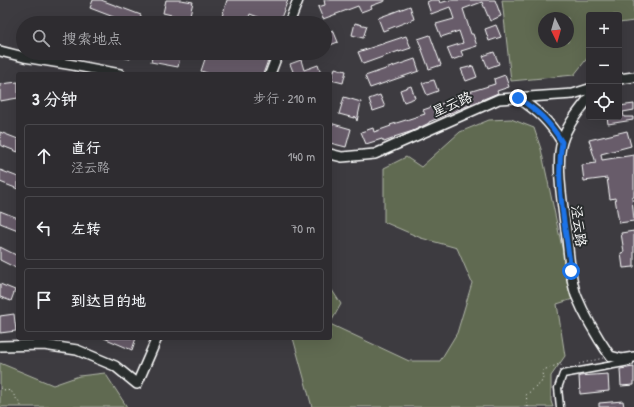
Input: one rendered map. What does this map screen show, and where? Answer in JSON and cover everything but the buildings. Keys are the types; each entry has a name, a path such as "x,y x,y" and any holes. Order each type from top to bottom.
{"street":[{"path":"292,16 298,0"},
{"path":"0,51 16,55"},
{"path":"42,60 110,72"},
{"path":"271,72 275,60"},
{"path":"622,79 634,77"},
{"name":"星云路","path":"332,154 342,157 375,154 499,99 573,94 586,90"},
{"path":"518,98 536,109 553,126 562,142"},
{"name":"泾云路","path":"586,102 576,114 562,142 560,157 562,197 571,271 576,294 596,336 610,356 622,359 634,357"},
{"path":"0,346 44,345 77,350 115,366 137,384 156,340"},
{"path":"560,407 558,388 563,374 634,361"}],"path":[{"path":"0,389 11,391 22,407"}],"green space":[{"path":"502,0 634,0 634,21 622,23 622,12 586,12 586,60 574,75 511,81"},
{"path":"511,119 534,128 541,149 573,299 557,304 565,356 551,376 551,401 553,407 312,407 294,340 332,340 332,325 409,361 440,361 457,333 472,283 457,248 421,238 384,222 384,168 406,157 421,167 460,132 489,120"},
{"path":"332,290 341,304 332,320"},
{"path":"0,363 53,385 79,376 105,373 127,407 0,407"}],"route":[{"path":"518,98 536,109 553,126 562,142 560,157 562,197 571,271"}]}
